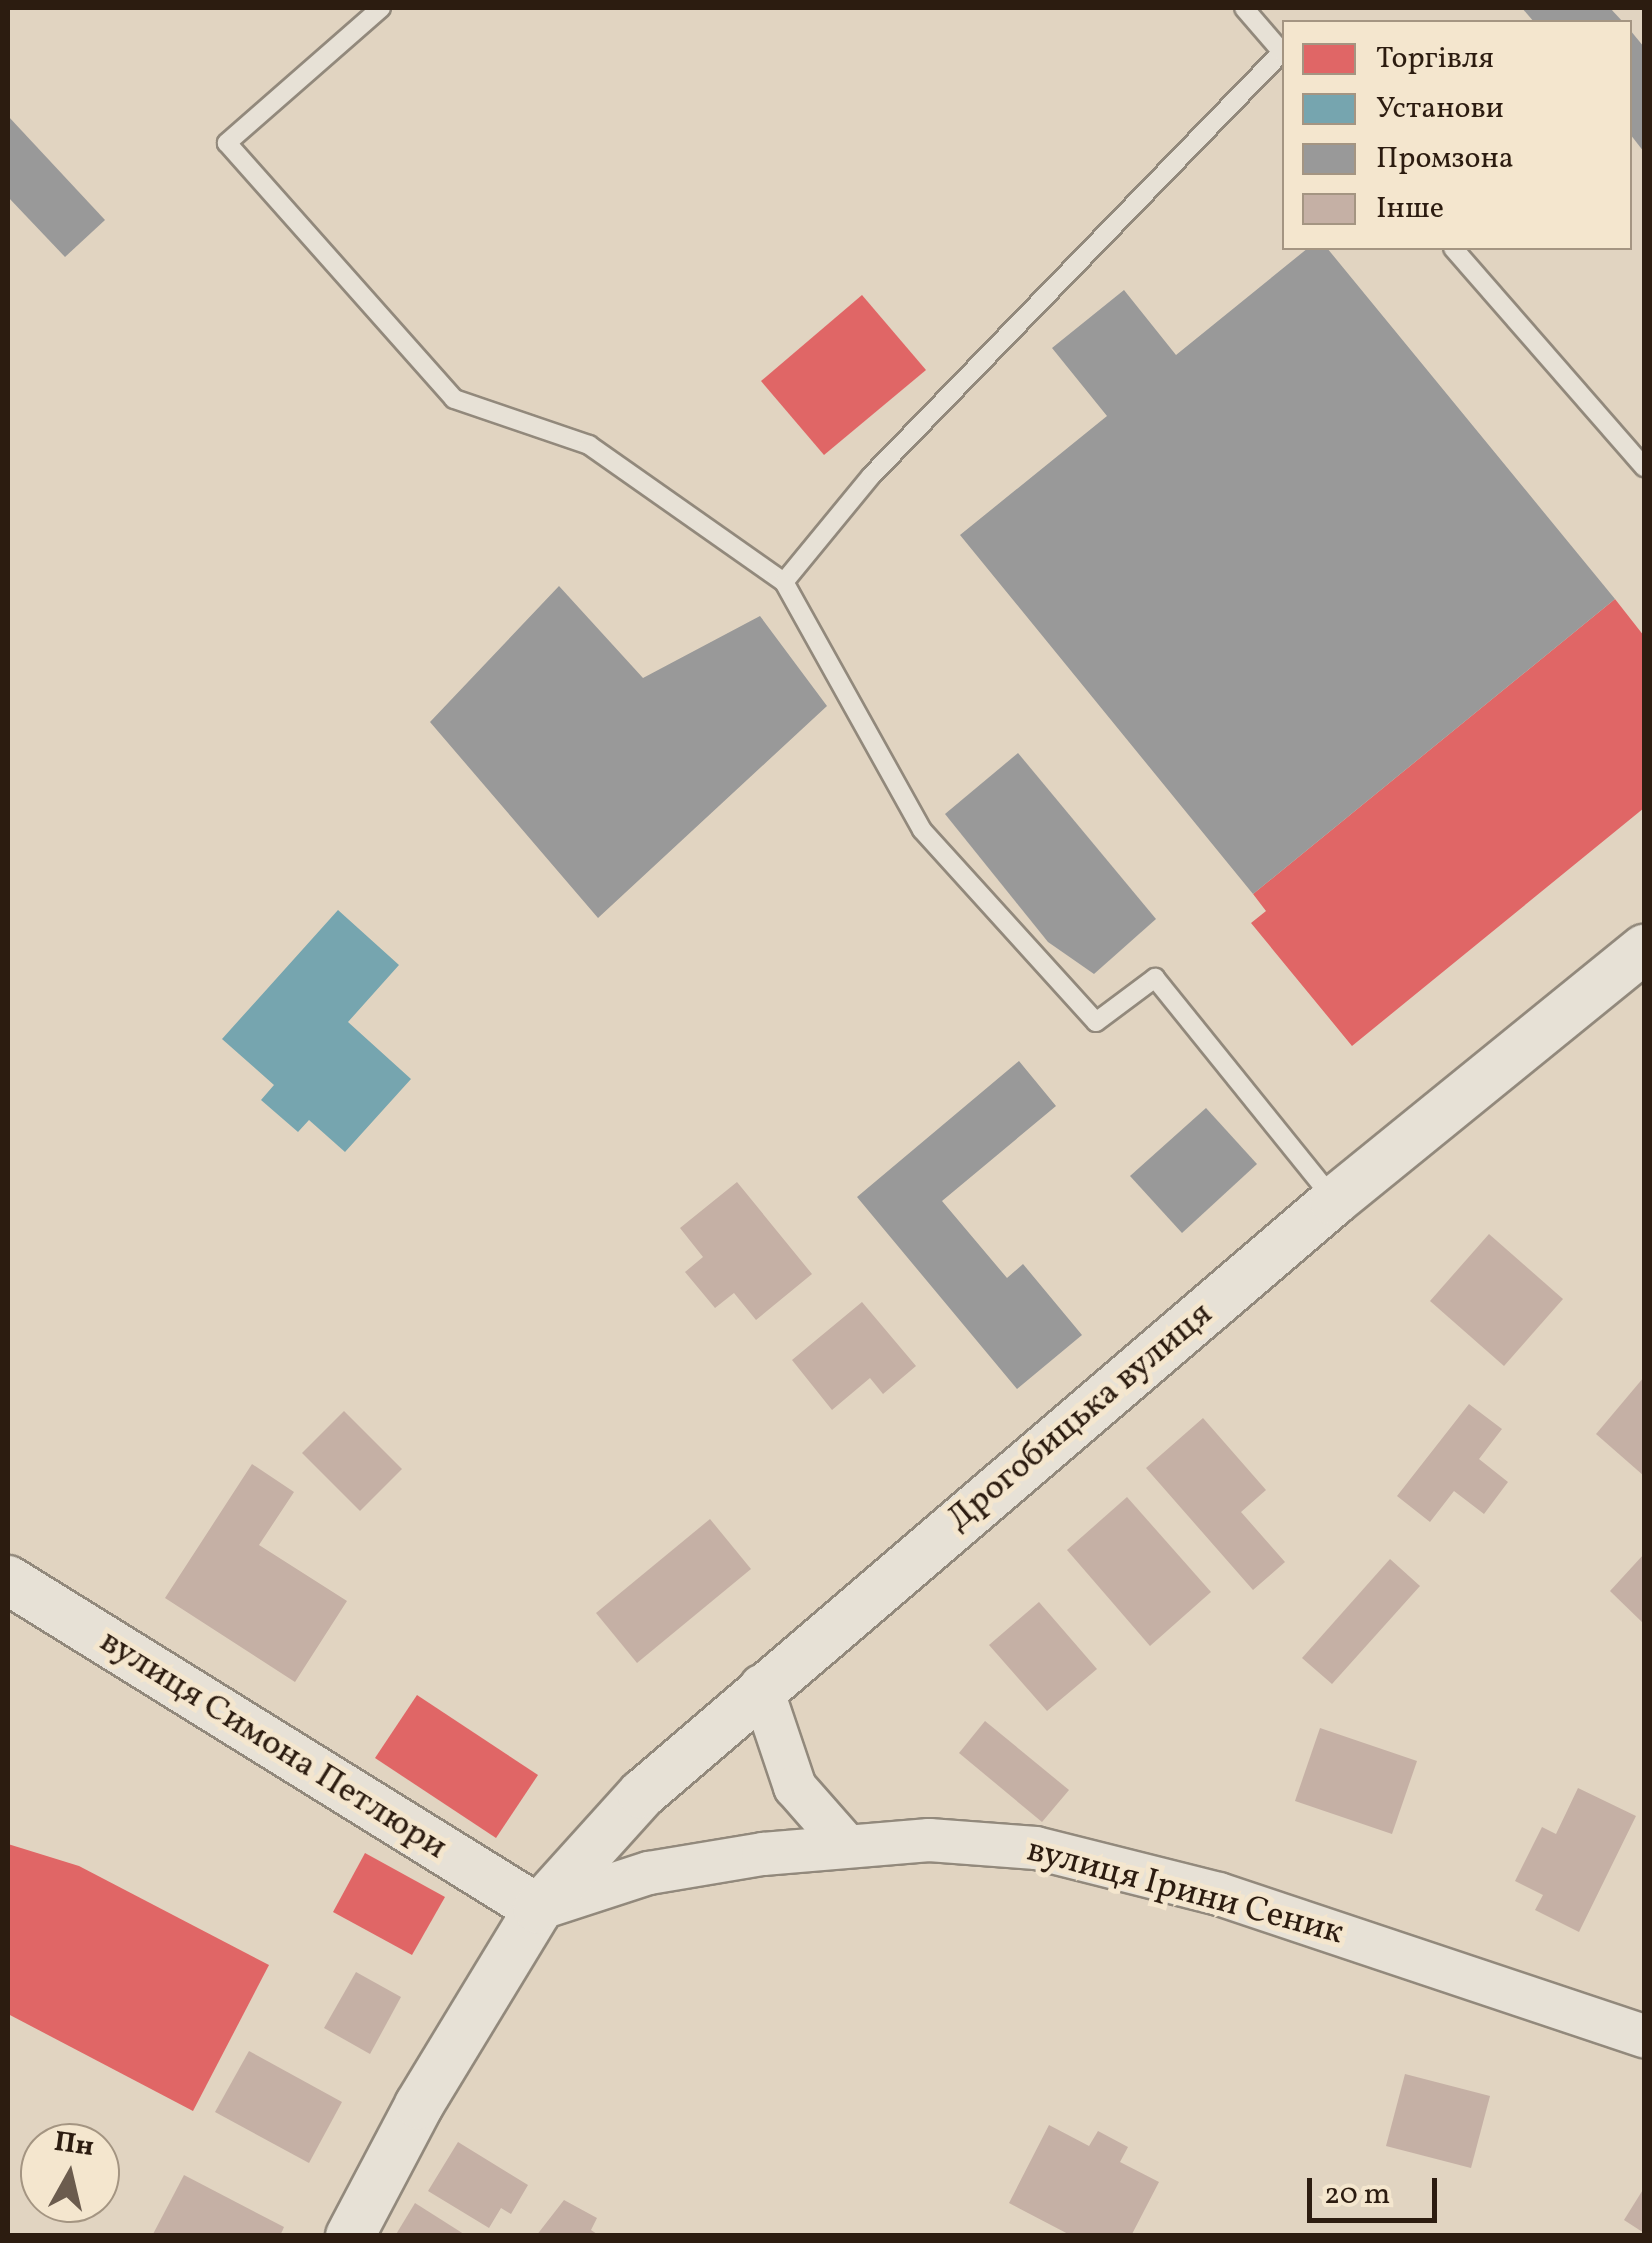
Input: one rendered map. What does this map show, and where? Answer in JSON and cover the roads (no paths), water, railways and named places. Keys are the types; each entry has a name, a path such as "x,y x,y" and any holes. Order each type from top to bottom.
{"main road":[{"name":"Дрогобицька вулиця","path":"350,2236 419,2105 538,1909 642,1794 761,1686 1334,1200 1644,949"},
{"name":"вулиця Симона Петлюри","path":"8,1580 538,1909"}],"street":[{"path":"761,1686 795,1787 846,1845"},
{"name":"вулиця Ірини Сеник","path":"538,1909 649,1874 846,1845 929,1840 1036,1848 1219,1894 1644,2036"}],"lane":[{"path":"380,8 226,142 454,399 589,445 784,582 922,830 1096,1022 1154,978 1334,1200"},
{"path":"1244,8 1282,51"},
{"path":"784,582 871,476 1282,55"},
{"path":"1455,250 1644,467"}]}
